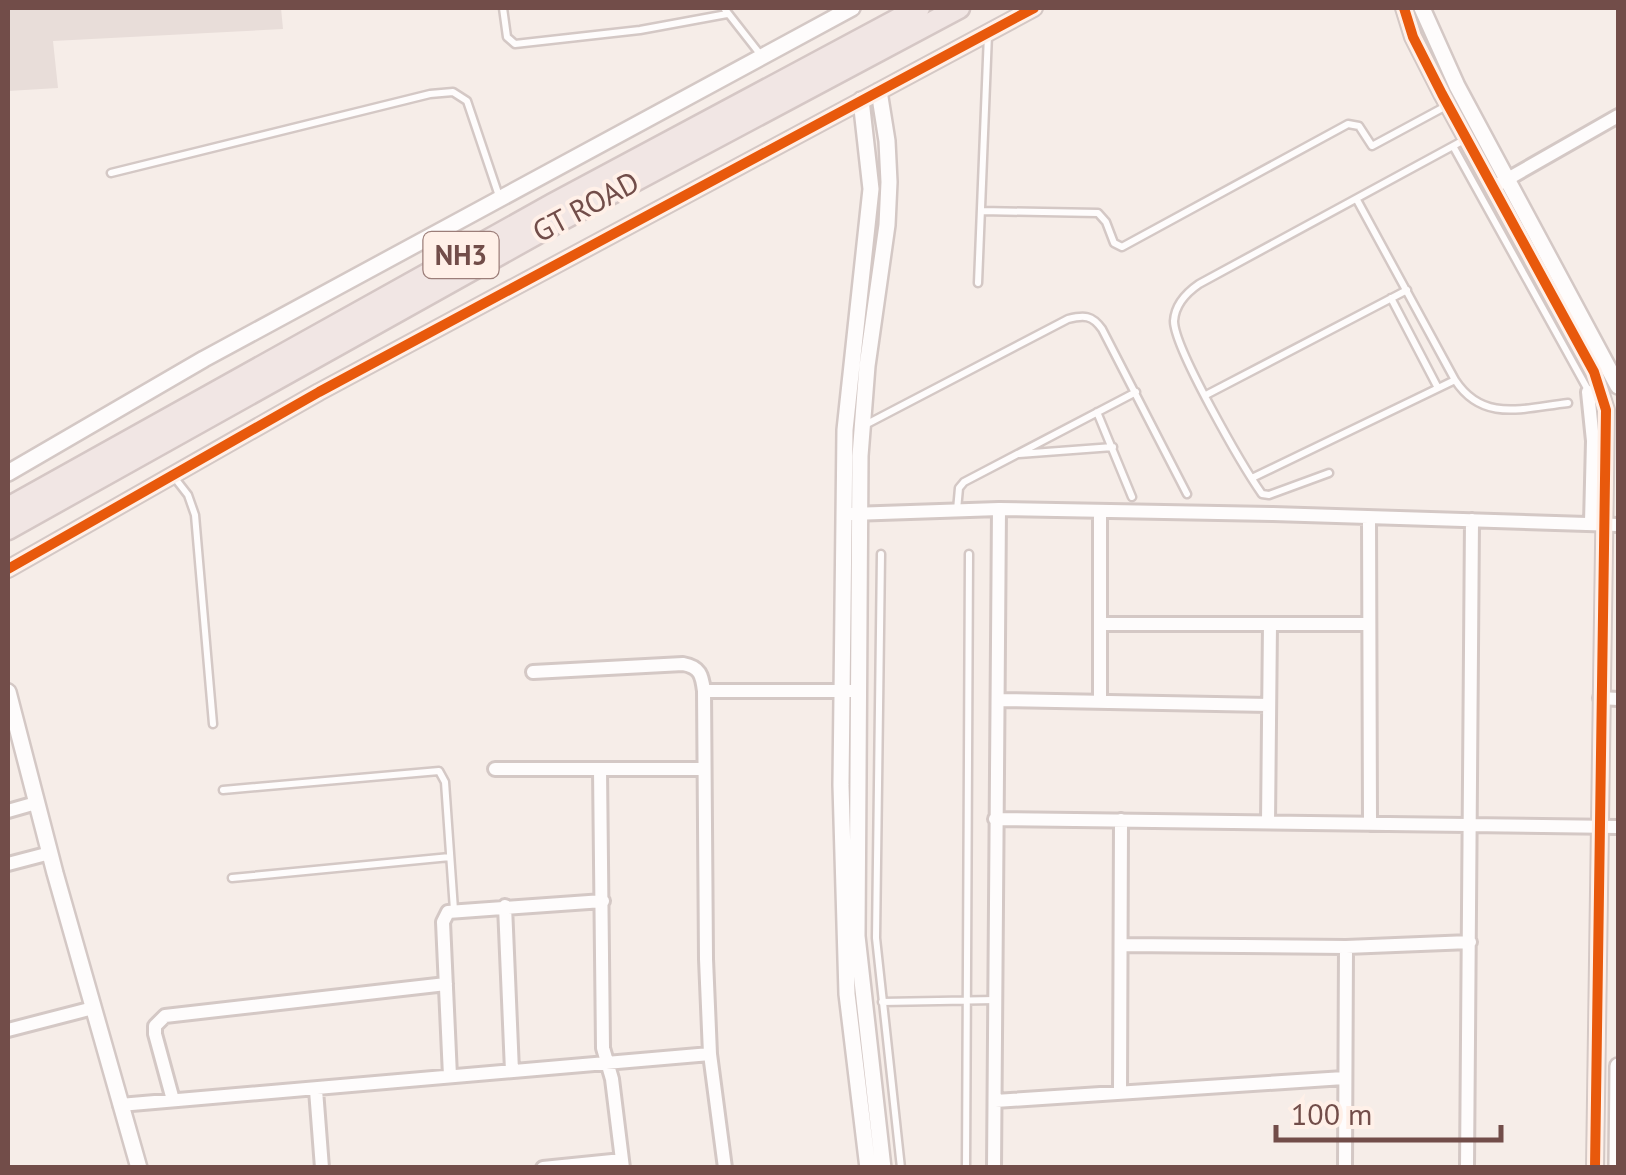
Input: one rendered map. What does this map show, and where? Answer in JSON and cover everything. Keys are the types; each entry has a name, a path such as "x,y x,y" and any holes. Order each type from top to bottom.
{"highway":[{"name":"GT ROAD","path":"8,508 536,213 918,8"},
{"name":"GT ROAD","path":"8,529 562,219 959,8"}],"street":[{"path":"8,473 220,350 852,8"},
{"path":"8,569 353,373 1034,8"},
{"path":"1404,8 1448,105 1459,143 1500,183 1618,386"},
{"path":"1422,8 1500,183 1594,372 1603,399 1607,437 1600,698 1596,1168"},
{"path":"868,1168 843,941 861,427 887,225 887,141 879,90"},
{"path":"861,100 868,146 869,227 846,430 843,514 857,936 883,1168"},
{"path":"1500,183 1615,118 1618,133"},
{"path":"1588,392 1604,524"},
{"path":"843,514 999,509 1604,524"},
{"path":"994,1168 999,509"},
{"path":"1100,511 1100,702"},
{"path":"1369,518 1370,824"},
{"path":"1467,1168 1472,520"},
{"path":"1100,624 1369,624"},
{"path":"1268,822 1270,624"},
{"path":"533,672 683,664 694,666 701,673 710,1054 726,1168"},
{"path":"704,692 851,691"},
{"path":"8,692 139,1168"},
{"path":"1600,698 1618,699"},
{"path":"998,700 1269,705"},
{"path":"494,770 703,768"},
{"path":"543,1168 623,1164 612,1079 606,1064 600,769"},
{"path":"8,811 36,802"},
{"path":"996,819 1618,827"},
{"path":"1120,1092 1121,820"},
{"path":"8,864 50,853"},
{"path":"450,1076 443,922 448,912 602,901"},
{"path":"505,906 512,1070"},
{"path":"1121,945 1346,947 1470,942"},
{"path":"1345,1168 1346,947"},
{"path":"173,1100 154,1034 155,1026 165,1016 446,984"},
{"path":"8,1030 93,1008"},
{"path":"120,1105 710,1054"},
{"path":"1617,1168 1618,1066"},
{"path":"994,1101 1344,1078"},
{"path":"316,1090 322,1168"}],"lane":[{"path":"502,8 507,38 515,44 640,30 726,11 761,55"},
{"path":"978,282 988,32"},
{"path":"111,173 430,94 453,92 467,101 500,198"},
{"path":"981,211 1098,212 1114,243 1122,247 1348,124 1360,126 1372,146 1448,105"},
{"path":"1329,473 1262,494 1175,332 1176,312 1188,291 1459,143 1588,392"},
{"path":"1357,200 1466,397 1492,409 1568,403"},
{"path":"1206,395 1407,290"},
{"path":"1391,298 1438,388"},
{"path":"861,427 1068,319 1094,319 1187,494"},
{"path":"1252,478 1455,380"},
{"path":"957,510 959,488 964,482 1136,392"},
{"path":"1097,412 1132,497"},
{"path":"1014,454 1112,448"},
{"path":"172,475 188,495 195,516 212,724"},
{"path":"881,554 875,901 901,1168"},
{"path":"966,1168 969,554"},
{"path":"223,790 439,771 445,782 454,910"},
{"path":"232,878 450,857"},
{"path":"882,1002 995,1000"}],"shaded area":[{"path":"8,8 281,8 283,29 53,41 58,88 8,91"}],"cycle path":[{"path":"8,569 319,392 1034,8"},
{"path":"1404,8 1413,37 1442,94 1594,372 1606,410 1595,1168"}]}
